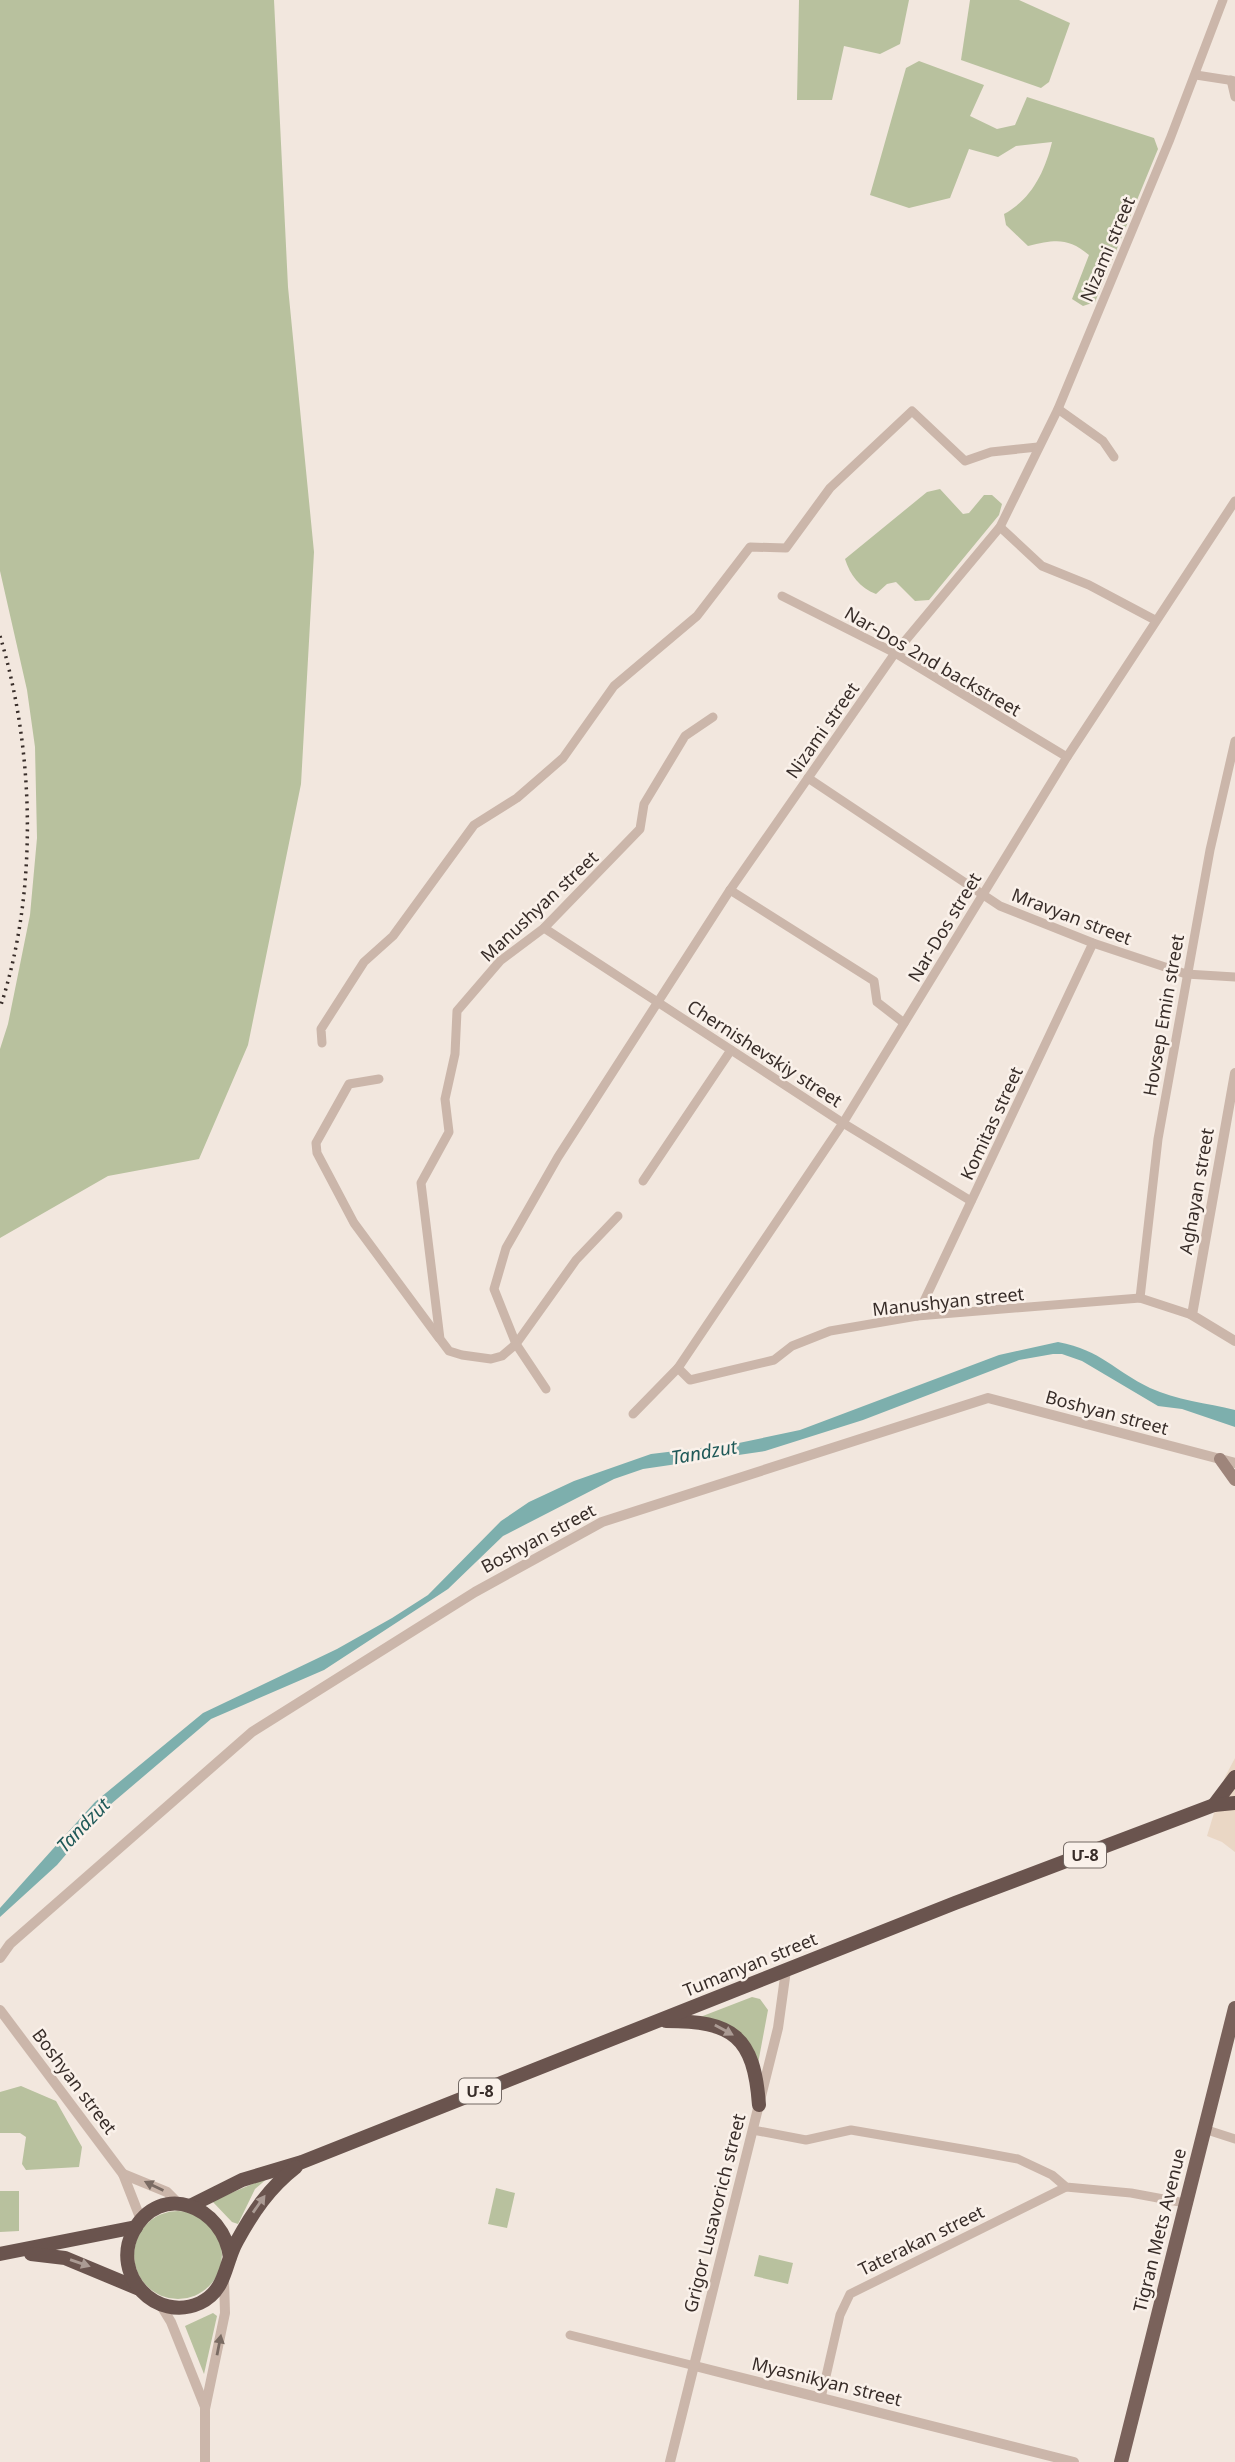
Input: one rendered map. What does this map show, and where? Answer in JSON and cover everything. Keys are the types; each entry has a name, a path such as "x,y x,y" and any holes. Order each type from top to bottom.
{"highway":[{"path":"1213,1805 1235,1777"},
{"name":"Մ-8","path":"1213,1805 1235,1803"},
{"name":"Tumanyan street","path":"302,2162 786,1970 1213,1805"},
{"path":"657,2021 708,2023 730,2032 751,2059 759,2105"},
{"name":"Մ-8","path":"185,2205 242,2180 302,2162"},
{"name":"Մ-8","path":"230,2258 260,2202 275,2184 302,2162"},
{"path":"0,2255 19,2253 139,2223 158,2209 185,2205 207,2214 220,2227 230,2258 224,2280 210,2297 191,2306 160,2304 137,2288 65,2258 19,2253"},
{"path":"137,2288 127,2264 130,2238 139,2223"}],"main road":[{"path":"1220,1459 1235,1480"},
{"name":"Tigran Mets Avenue","path":"1121,2462 1235,2008"}],"street":[{"name":"Nizami street","path":"546,1389 516,1344 494,1289 506,1248 558,1157 730,890 895,653 1000,527 1058,409 1196,75 1223,0"},
{"path":"1196,75 1233,81 1235,97"},
{"path":"1058,409 1103,441 1114,457"},
{"path":"322,1043 321,1029 364,962 393,936 474,825 517,797 563,758 614,686 697,616 750,547 786,548 830,488 912,411 965,461 992,452 1038,447"},
{"name":"Nar-Dos street","path":"678,1368 843,1123 1067,757 1235,501"},
{"path":"1000,527 1042,566 1089,585 1155,620"},
{"name":"Nar-Dos 2nd backstreet","path":"782,596 895,653 1067,757"},
{"name":"Manushyan street","path":"440,1339 421,1183 449,1132 445,1099 455,1054 457,1011 500,961 544,928 640,829 644,804 685,736 713,717"},
{"name":"Hovsep Emin street","path":"1140,1298 1157,1139 1186,974 1235,741"},
{"name":"Mravyan street","path":"808,778 1000,906 1093,943 1186,974 1235,977"},
{"path":"730,890 874,981 877,1002 904,1023"},
{"name":"Chernishevskiy street","path":"544,928 843,1123 971,1201"},
{"name":"Komitas street","path":"917,1316 1093,943"},
{"path":"643,1181 731,1050"},
{"name":"Aghayan street","path":"1192,1315 1235,1073"},
{"path":"379,1079 349,1084 316,1143 317,1153 354,1223 449,1351 478,1359 502,1356 516,1344 576,1261 618,1216"},
{"name":"Manushyan street","path":"678,1368 690,1380 774,1360 792,1346 830,1331 917,1316 1140,1298 1192,1315"},
{"path":"1192,1315 1235,1342"},
{"path":"633,1414 678,1368"},
{"name":"Boshyan street","path":"0,1958 10,1944 252,1732 475,1592 601,1522 988,1398 1235,1463"},
{"name":"Grigor Lusavorich street","path":"670,2462 778,2028 786,1970"},
{"name":"Boshyan street","path":"0,2010 123,2174 139,2223"},
{"path":"1204,2129 1235,2139"},
{"path":"752,2130 806,2140 852,2130 1018,2159 1052,2175 1066,2188 1131,2193 1185,2203"},
{"path":"123,2174 167,2192 185,2205"},
{"name":"Taterakan street","path":"821,2398 840,2315 850,2294 1066,2188"},
{"path":"205,2462 205,2409 225,2313 224,2280"},
{"path":"160,2304 186,2356 205,2409"},
{"name":"Myasnikyan street","path":"570,2335 1074,2462"}],"green space":[{"path":"0,0 274,0 288,287 314,552 301,784 248,1045 199,1159 108,1176 0,1238 0,1049 8,1024 30,915 37,838 35,747 27,690 0,571"},
{"path":"799,0 909,0 900,44 880,54 844,46 832,100 797,100"},
{"path":"970,0 1019,0 1070,23 1049,82 1041,88 961,60"},
{"path":"919,61 984,85 970,116 997,129 1015,125 1027,97 1154,138 1158,149 1095,302 1083,306 1072,299 1089,255 1067,243 1046,242 1028,246 1006,225 1004,214 1014,208 1036,183 1052,142 1016,146 998,157 969,149 950,198 909,208 870,195 906,68"},
{"path":"940,489 963,514 969,513 984,495 992,495 1002,504 999,515 929,600 915,601 896,582 887,584 876,594 860,585 845,559 927,492"},
{"path":"752,1997 760,1999 768,2010 757,2069 749,2048 695,2019"},
{"path":"21,2086 56,2101 82,2147 79,2167 26,2170 22,2164 26,2137 20,2133 0,2133 0,2092"},
{"path":"269,2177 255,2189 238,2224 232,2222 212,2201"},
{"path":"496,2188 515,2193 507,2228 488,2224"},
{"path":"0,2191 19,2191 19,2231 0,2232"},
{"path":"178,2211 195,2214 209,2224 219,2238 222,2255 219,2272 209,2286 195,2296 178,2299 161,2296 147,2286 137,2272 134,2255 137,2238 147,2224 161,2214"},
{"path":"759,2255 793,2263 788,2284 754,2276"},
{"path":"213,2313 217,2316 204,2374 185,2326"}],"shaded area":[{"path":"1235,1758 1235,1852 1222,1842 1207,1836 1225,1777"}],"water":[{"name":"Tandzut","path":"1058,1342 1086,1350 1160,1392 1235,1410 1235,1427 1182,1409 1158,1406 1082,1361 1062,1354 1053,1354 1019,1360 863,1420 765,1451 643,1469 614,1479 503,1536 448,1589 324,1670 211,1719 104,1810 57,1865 0,1917 0,1908 95,1802 203,1713 337,1649 428,1595 501,1521 529,1502 574,1481 651,1454 734,1444 800,1430 999,1355"}],"railway":[{"path":"0,636 20,727 27,822 21,918 0,1008"}]}
